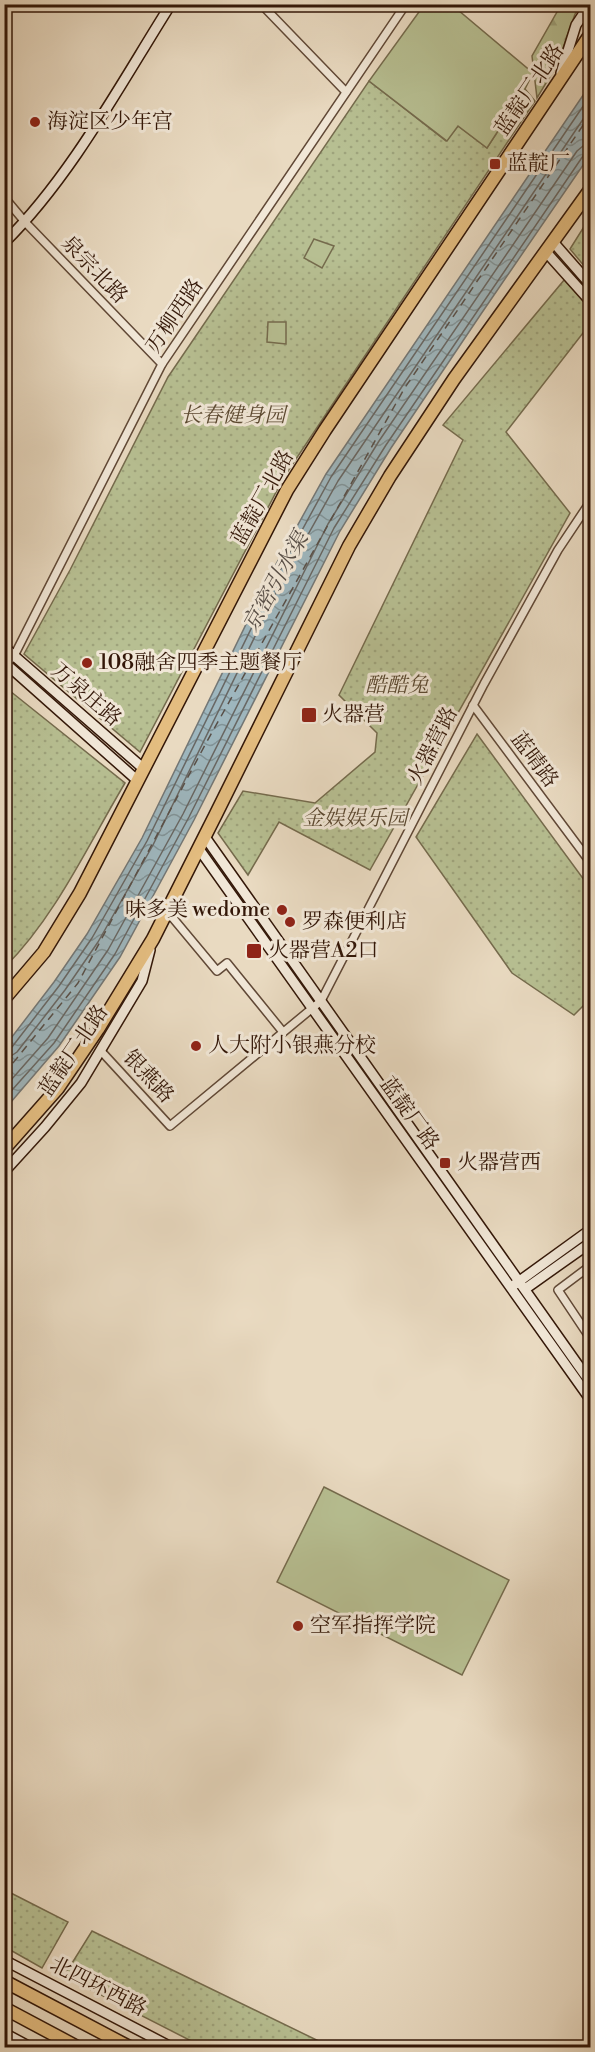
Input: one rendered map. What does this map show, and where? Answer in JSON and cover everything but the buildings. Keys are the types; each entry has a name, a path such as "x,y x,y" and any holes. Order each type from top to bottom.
{"highway":[{"name":"蓝靛厂北路","path":"4,999 44,952 80,893 287,490 591,35"},
{"name":"蓝靛厂北路","path":"4,1149 58,1088 98,1029 153,939 349,546 390,476 454,379 591,190"},
{"name":"北四环西路","path":"4,1981 131,2048"},
{"path":"4,2008 79,2048"}],"street":[{"path":"4,243 26,222 71,162 171,4"},
{"path":"261,4 346,92"},
{"name":"万柳西路","path":"5,664 14,656 162,364 406,4"},
{"path":"558,85 576,25 590,4"},
{"name":"泉宗北路","path":"4,197 162,364"},
{"path":"550,248 591,284"},
{"path":"550,248 591,301"},
{"name":"火器营路","path":"170,1126 321,1000 473,705 558,550 591,502"},
{"name":"万泉庄路","path":"4,647 144,769"},
{"name":"万泉庄路","path":"5,664 138,781"},
{"name":"蓝晴路","path":"473,705 589,858"},
{"name":"蓝靛厂路","path":"205,837 321,1000 591,1399"},
{"name":"蓝靛厂路","path":"199,849 311,1008 518,1288 591,1382"},
{"path":"167,911 217,971 227,963 283,1032"},
{"name":"蓝靛厂北路","path":"4,1172 81,1083 142,981 153,939"},
{"name":"银燕路","path":"101,1051 170,1126"},
{"path":"518,1288 591,1230"},
{"path":"518,1288 591,1243"},
{"path":"591,1266 558,1290 591,1338"},
{"name":"北四环西路","path":"4,1960 174,2048"},
{"path":"4,2033 32,2048"},
{"path":"583,2048 591,2041"}],"green space":[{"path":"424,5 452,5 533,73 487,148 458,126 447,141 369,81"},
{"path":"561,5 582,5 575,14 557,65 537,98 532,56"},
{"name":"长春健身园","path":"369,81 446,141 458,126 487,148 525,89 535,101 284,477 140,752 24,654 70,570 168,377"},
{"path":"590,217 590,273 570,249"},
{"path":"314,239 334,246 322,268 304,258"},
{"path":"565,279 590,309 590,324 506,432 570,513 370,870 279,822 248,875 218,833 243,791 315,803 375,752 377,733 339,695 463,440 443,425"},
{"path":"268,322 286,322 286,344 267,342"},
{"path":"5,687 125,783 56,903 5,967"},
{"path":"477,734 590,888 590,999 574,1015 512,973 416,837"},
{"path":"324,1487 509,1580 462,1675 277,1582"},
{"path":"5,1890 68,1922 42,1968 5,1947"},
{"path":"92,1931 331,2047 203,2047 64,1976"}],"water":[{"name":"京密引水渠","path":"590,85 590,155 391,448 340,531 194,820 120,957 59,1046 5,1109 5,1046 87,934 142,838 270,575 326,474"}],"ferry route":[{"path":"4,1074 78,983 205,745 404,389 590,115"}],"place":[{"name":"海淀区少年宫","path":"35,122"},
{"name":"蓝靛厂","path":"495,164"},
{"name":"108融舍四季主题餐厅","path":"87,663"},
{"name":"火器营","path":"309,715"},
{"name":"味多美 wedome","path":"282,910"},
{"name":"罗森便利店","path":"290,922"},
{"name":"火器营A2口","path":"254,951"},
{"name":"人大附小银燕分校","path":"196,1046"},
{"name":"火器营西","path":"445,1163"},
{"name":"空军指挥学院","path":"298,1626"}],"park label":[{"name":"酷酷兔","path":"397,686"},
{"name":"金娱娱乐园","path":"355,819"}]}
